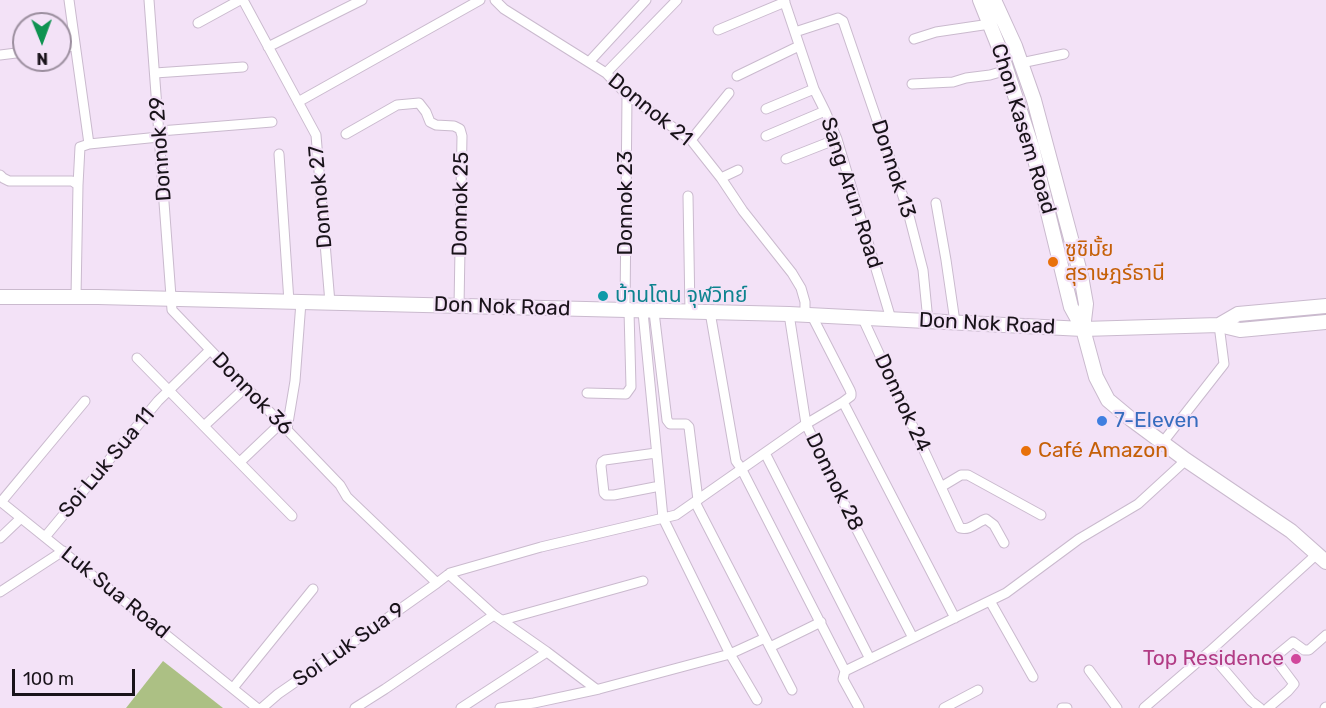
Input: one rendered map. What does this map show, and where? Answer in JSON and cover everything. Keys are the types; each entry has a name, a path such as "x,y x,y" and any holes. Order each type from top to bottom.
{"main road":[{"name":"Chon Kasem Road","path":"980,0 1007,70 1032,147 1071,307 1083,329 1096,377 1108,400 1186,460 1291,531 1324,560"},
{"name":"Chon Kasem Road","path":"994,0 1015,46 1034,100 1081,276 1086,304 1083,329"},
{"name":"Don Nok Road","path":"0,297 789,314 1083,329 1219,325 1240,330 1326,322"},
{"name":"Don Nok Road","path":"1219,325 1238,314 1326,306"}],"street":[{"path":"69,0 89,144"},
{"name":"Donnok 29","path":"149,0 172,299"},
{"path":"198,23 242,0"},
{"name":"Donnok 27","path":"242,0 316,135 330,303"},
{"path":"268,47 362,0"},
{"path":"298,102 480,0"},
{"name":"Donnok 21","path":"495,0 504,9 606,73 627,95 691,140 721,178 743,212 792,273 801,288 808,316"},
{"path":"589,62 646,0"},
{"path":"606,73 677,0"},
{"path":"718,30 784,1"},
{"name":"Sang Arun Road","path":"784,1 814,89 837,139 891,319"},
{"name":"Donnok 13","path":"795,32 837,18 843,21 907,208 923,270 928,321"},
{"path":"914,39 936,32 990,24"},
{"path":"737,76 799,46"},
{"path":"1021,63 1064,54"},
{"path":"155,73 243,67"},
{"path":"912,84 952,82 1007,70"},
{"path":"766,109 814,89"},
{"path":"691,140 729,93"},
{"name":"Donnok 23","path":"627,95 638,312"},
{"name":"Donnok 25","path":"346,134 397,105 419,103 430,122 460,129 462,136 459,306"},
{"path":"766,136 825,111"},
{"path":"76,297 80,147 159,134 272,122"},
{"path":"786,159 837,139"},
{"path":"240,462 284,426 295,381 295,302 279,154"},
{"path":"721,178 738,170"},
{"path":"0,175 9,181 72,181 78,185"},
{"path":"688,196 690,312"},
{"path":"936,203 955,322"},
{"name":"Donnok 36","path":"172,299 172,310 210,351 340,485 347,497 437,583"},
{"path":"586,393 626,394 630,390 638,312"},
{"path":"638,312 663,518 730,654 756,700"},
{"path":"638,312 668,420 670,424 686,424 689,427 696,501 792,690"},
{"path":"710,312 735,461 741,468 821,622 845,671 843,680 859,708"},
{"name":"Donnok 28","path":"789,314 806,424 913,638"},
{"path":"596,689 498,617 450,573 541,547 676,515 806,424 843,402 850,396 850,390 808,316"},
{"name":"Donnok 24","path":"862,319 960,528 969,528 986,519 994,525 1004,543"},
{"path":"1163,442 1224,364 1219,325"},
{"name":"Soi Luk Sua 11","path":"45,537 158,401 210,351"},
{"path":"137,358 292,516"},
{"path":"204,426 246,387"},
{"path":"1,501 85,401"},
{"path":"843,402 955,618"},
{"path":"656,453 604,460 601,466 604,493 614,495 660,486"},
{"path":"765,453 870,659"},
{"path":"845,671 1006,593 1079,539 1137,504 1186,460"},
{"path":"941,487 961,475 968,475 1041,515"},
{"name":"Luk Sua Road","path":"1,501 257,708"},
{"path":"0,538 21,518"},
{"path":"0,592 63,551"},
{"path":"1144,708 1209,652 1324,560"},
{"name":"Soi Luk Sua 9","path":"262,708 278,694 450,573"},
{"path":"355,708 498,617 643,581"},
{"path":"233,688 313,589"},
{"path":"990,601 1033,678"},
{"path":"500,708 596,689 730,654 821,622"},
{"path":"1268,708 1294,684 1276,657 1293,642 1304,650 1309,650 1326,635"},
{"path":"461,708 547,652"},
{"path":"1209,652 1251,701 1260,708"},
{"path":"1089,670 1117,708"},
{"path":"944,708 978,690"},
{"path":"1062,708 1067,708"}],"green space":[{"path":"163,661 223,708 126,708"}],"place":[{"name":"ซูชิมั้ย สุราษฎร์ธานี","path":"1053,262"},
{"name":"บ้านโตน จุฬวิทย์","path":"603,296"},
{"name":"7-Eleven","path":"1102,421"},
{"name":"Café Amazon","path":"1026,451"},
{"name":"Top Residence","path":"1296,659"}]}
